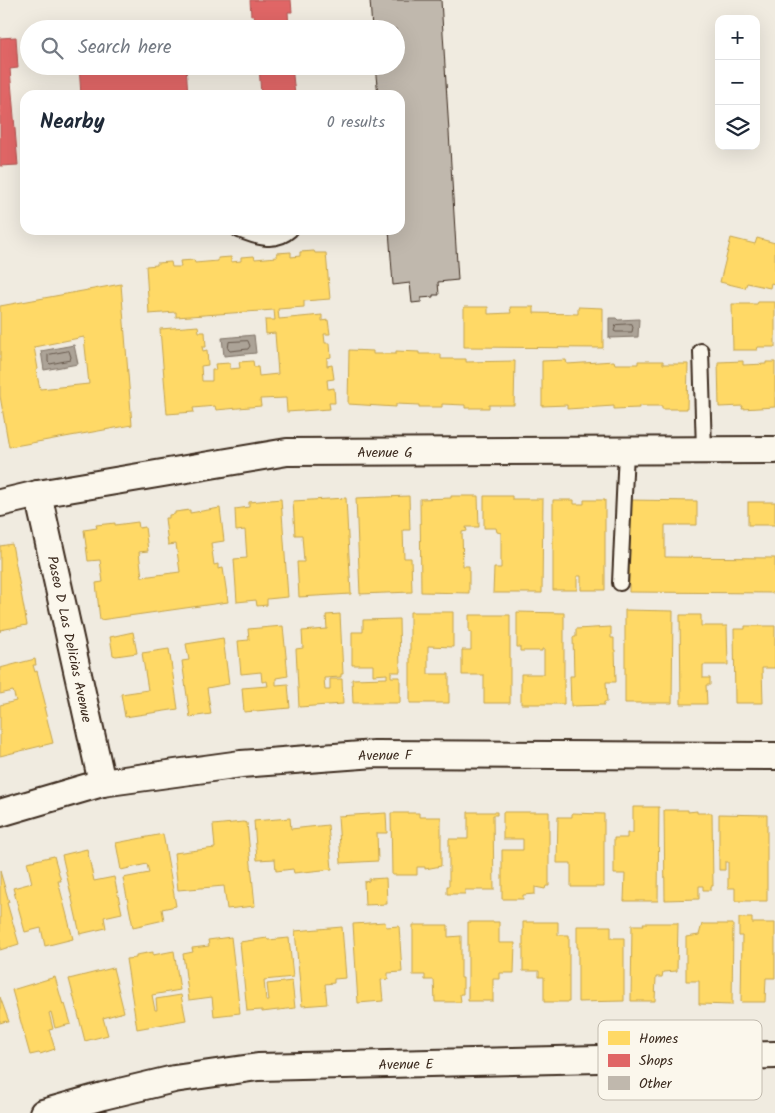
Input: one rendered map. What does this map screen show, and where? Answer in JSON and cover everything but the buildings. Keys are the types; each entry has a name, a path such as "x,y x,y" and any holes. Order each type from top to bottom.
{"street":[{"name":"Avenue G","path":"0,504 38,494 286,452 775,450"},
{"name":"Paseo D Las Delicias Avenue","path":"38,494 102,783"},
{"name":"Avenue F","path":"0,813 102,783 241,764 375,754 775,756"},
{"name":"Avenue E","path":"762,1055 775,1055"},
{"name":"Avenue E","path":"43,1113 174,1079 258,1067 598,1059"}],"lane":[{"path":"252,235 259,238 284,235"},
{"path":"701,351 704,450"},
{"path":"620,583 626,451"}],"water":[{"path":"609,318 616,318 618,320 639,319 638,337 609,338"},
{"path":"254,335 256,353 224,356 222,338"},
{"path":"74,345 78,364 44,370 41,351"}]}
